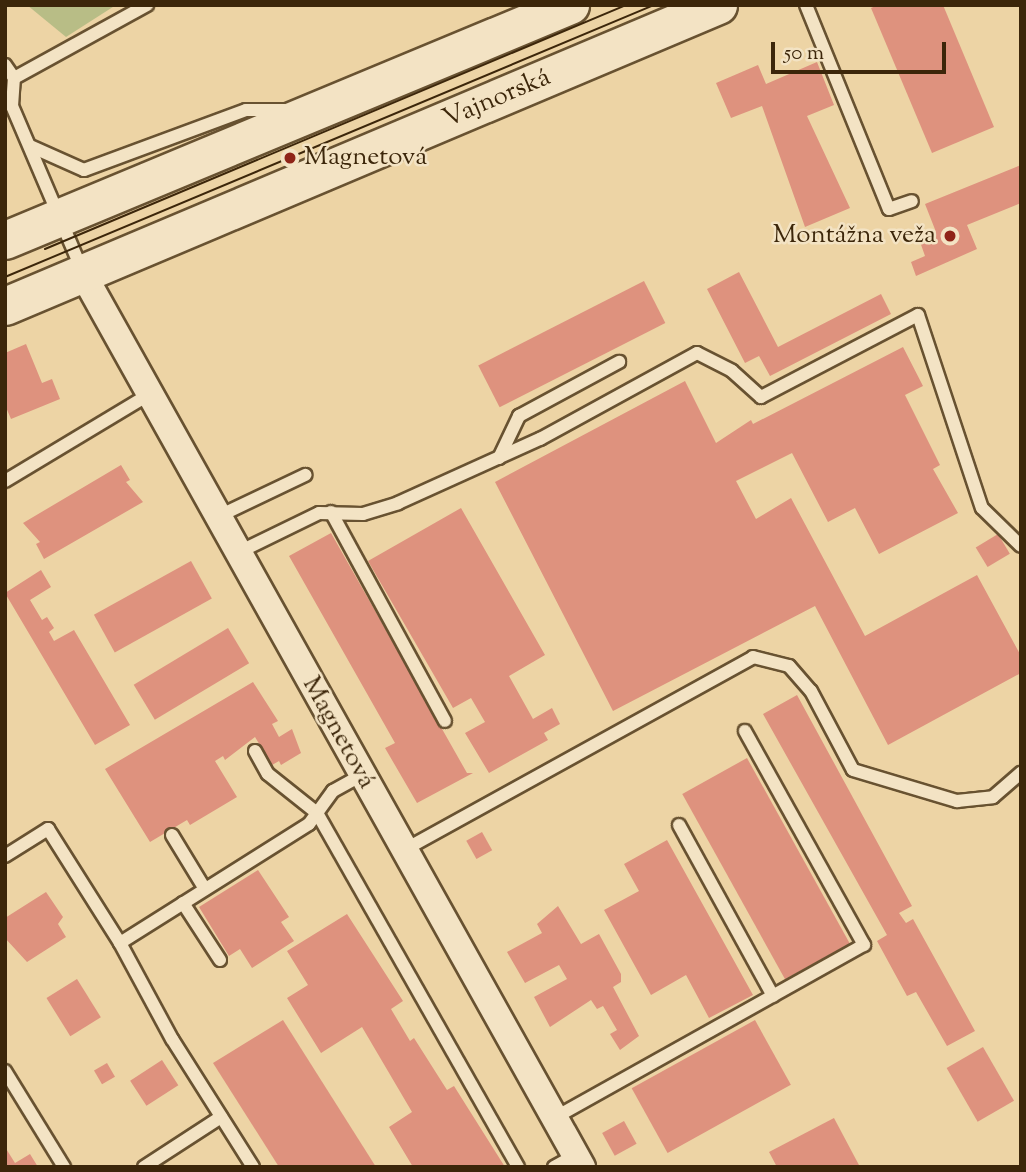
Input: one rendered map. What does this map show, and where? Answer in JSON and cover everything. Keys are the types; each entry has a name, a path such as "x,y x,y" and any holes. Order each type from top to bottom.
{"main road":[{"path":"5,240 570,5"},
{"name":"Vajnorská","path":"5,306 718,5"}],"street":[{"name":"Magnetová","path":"83,274 148,395 554,1118 570,1163"}],"lane":[{"path":"14,78 147,5"},
{"path":"806,5 889,209 912,201"},
{"path":"5,65 14,78 12,107 83,274"},
{"path":"30,146 84,170 246,110 316,111"},
{"path":"237,554 319,513 363,513 398,503 499,458 697,354 732,372 761,397 918,315 982,508 1021,546"},
{"path":"499,458 519,416 619,362"},
{"path":"7,476 148,395"},
{"path":"217,517 305,475"},
{"path":"331,512 445,721"},
{"path":"404,850 753,657 789,666 811,691 853,770 957,800 993,797 1021,773"},
{"path":"554,1118 864,945 745,731"},
{"path":"256,751 268,774 317,813 518,1167"},
{"path":"120,943 309,824 333,791 362,775"},
{"path":"679,825 772,996"},
{"path":"5,856 48,830 120,943 172,1040 253,1167"},
{"path":"172,835 205,889"},
{"path":"183,903 220,960"},
{"path":"5,1071 64,1167"},
{"path":"144,1167 222,1117"}],"green space":[{"path":"27,5 116,5 66,37"}],"building":[{"path":"878,5 943,5 994,127 932,153 871,8"},
{"path":"817,62 834,105 807,116 850,208 805,227 762,106 731,118 716,83 758,65 766,84"},
{"path":"1021,165 1021,203 967,225 977,249 916,276 911,262 925,256 919,239 936,232 925,204"},
{"path":"739,272 778,347 881,294 891,314 770,376 759,356 745,363 707,289"},
{"path":"644,281 665,323 500,407 478,365"},
{"path":"26,344 42,383 52,379 60,399 11,419 5,405 5,353"},
{"path":"903,347 923,386 905,395 940,465 933,469 958,513 879,554 855,508 828,522 792,453 736,481 756,519 791,498 865,636 977,575 1021,656 1021,673 888,745 815,606 613,711 495,482 685,381 716,443 751,420 753,424"},
{"path":"121,465 130,480 126,482 143,502 44,559 36,544 40,542 23,523"},
{"path":"461,508 545,655 509,676 533,719 552,708 560,724 544,733 548,740 489,773 465,733 485,722 471,698 453,708 368,561"},
{"path":"331,533 467,773 473,773 417,803 385,748 395,743 289,556"},
{"path":"998,534 1010,554 988,567 976,547"},
{"path":"191,561 212,599 115,652 94,615"},
{"path":"41,570 51,587 30,600 42,620 47,617 54,628 49,632 54,641 74,630 130,725 95,745 5,593"},
{"path":"228,628 249,663 155,720 134,685"},
{"path":"253,682 278,721 272,724 279,737 292,729 301,753 281,765 279,761 272,765 255,737 225,760 223,756 215,761 237,797 190,825 187,820 150,842 105,769"},
{"path":"797,695 912,906 899,913 906,923 913,919 975,1031 947,1046 916,992 907,996 877,941 887,935 763,714"},
{"path":"747,758 850,943 785,979 682,794"},
{"path":"482,832 492,850 476,859 466,841"},
{"path":"667,840 753,995 709,1018 686,975 651,995 604,910 639,891 624,864"},
{"path":"258,870 289,917 281,922 294,941 252,968 240,949 229,956 199,907"},
{"path":"46,892 63,917 58,924 66,937 27,962 5,938 5,918"},
{"path":"558,906 581,944 599,934 621,974 621,982 613,987 639,1036 620,1050 610,1034 617,1030 603,1006 597,1009 591,1000 550,1027 534,997 567,979 559,965 525,983 507,952 542,933 537,924"},
{"path":"347,914 403,1001 391,1009 410,1041 414,1038 447,1090 454,1086 505,1167 413,1167 389,1127 412,1112 362,1027 321,1053 287,998 308,985 287,951"},
{"path":"77,979 101,1017 70,1036 46,998"},
{"path":"283,1020 376,1167 279,1167 213,1063"},
{"path":"755,1020 791,1085 668,1153 632,1088"},
{"path":"983,1047 1014,1101 978,1122 947,1068"},
{"path":"162,1060 178,1085 146,1106 130,1081"},
{"path":"107,1063 115,1077 102,1084 94,1070"},
{"path":"834,1118 860,1167 777,1167 769,1152"},
{"path":"624,1121 637,1144 615,1156 602,1133"},
{"path":"5,1147 15,1163 30,1154 38,1167 5,1167"}],"tram line":[{"path":"45,249 626,5"},
{"path":"5,277 654,5"}],"place":[{"name":"Magnetová","path":"290,158"},
{"name":"Montážna veža","path":"950,236"}]}
